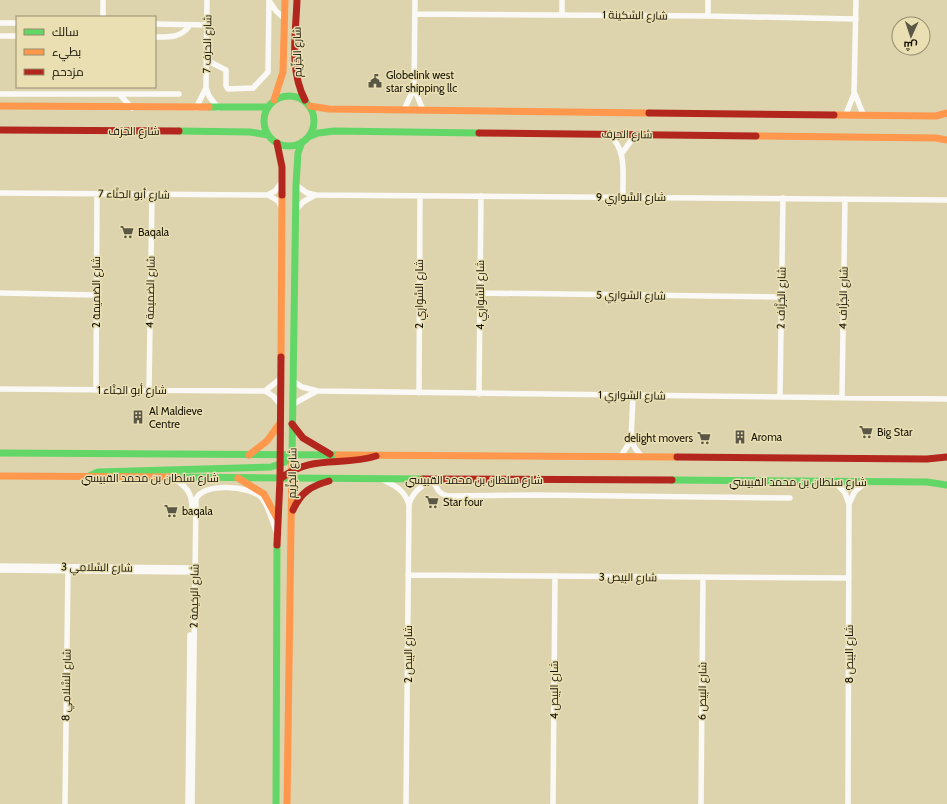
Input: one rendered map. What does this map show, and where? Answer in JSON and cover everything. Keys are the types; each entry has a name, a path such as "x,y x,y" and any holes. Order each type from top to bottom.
{"street":[{"path":"103,0 103,16"},
{"name":"شارع الحرَف 7","path":"207,0 206,88 209,96 218,108"},
{"path":"206,60 226,70 226,86 228,89 253,88 268,70 270,0"},
{"path":"270,0 282,17"},
{"name":"شارع الجَزِّيم","path":"274,100 283,72 282,17 285,0"},
{"name":"شارع الجَزِّيم","path":"297,0 296,73 301,95 308,104"},
{"path":"415,0 414,88 423,110"},
{"path":"562,0 562,14"},
{"path":"708,0 708,16"},
{"path":"846,114 854,94 856,0"},
{"name":"شارع السَّكِينة 1","path":"415,14 562,14 856,19"},
{"path":"269,15 282,17"},
{"path":"0,23 16,24"},
{"path":"156,24 207,25"},
{"path":"156,37 177,36 186,30 190,25"},
{"path":"0,36 16,36"},
{"name":"شارع الحرَف 7","path":"196,108 206,88"},
{"path":"404,110 414,88"},
{"path":"0,94 180,94"},
{"path":"120,94 132,108"},
{"path":"854,94 863,114"},
{"path":"291,95 308,104 314,122 305,140 290,146 277,143 268,135 263,121 267,107 274,100 291,95"},
{"name":"شارع الحِرَف","path":"308,104 330,109 404,110 936,116 947,112"},
{"path":"0,106 132,108 267,107"},
{"name":"شارع الحِرَف","path":"0,130 250,132 268,135"},
{"name":"شارع الحِرَف","path":"305,140 318,133 334,131 936,138 947,140"},
{"path":"609,134 619,145 622,153 622,197"},
{"path":"622,153 636,134"},
{"name":"شارع الجَزِّيم","path":"287,804 296,185 298,153 305,140"},
{"name":"شارع الجَزِّيم","path":"276,804 277,519 280,479 279,403 282,208 282,167 277,143"},
{"path":"268,195 275,191 282,181"},
{"name":"شارع السَّوارِي 9","path":"296,185 303,190 316,195 947,200"},
{"name":"شارع أبو الحِنَّاء 7","path":"0,193 268,195"},
{"name":"شارع الضميمة 2","path":"96,390 97,194"},
{"name":"شارع الضميمة 4","path":"149,390 152,194"},
{"path":"268,195 275,199 282,208"},
{"path":"296,210 307,199 316,195"},
{"name":"شارع السَّوارِي 2","path":"419,393 420,196"},
{"name":"شارع السَّوارِي 4","path":"479,394 480,196"},
{"name":"شارع الجَزَّاف 2","path":"780,397 783,198"},
{"name":"شارع الجَزَّاف 4","path":"842,397 845,199"},
{"path":"0,293 96,295"},
{"name":"شارع السَّوارِي 5","path":"480,294 781,297"},
{"path":"279,403 273,396 265,391 280,379"},
{"name":"شارع السَّوارِي 1","path":"293,380 302,386 318,391 947,399"},
{"name":"شارع أبو الحِنَّاء 1","path":"0,389 265,391"},
{"name":"شارع السَّوارِي 1","path":"293,404 318,391"},
{"path":"622,456 631,440 633,395"},
{"path":"249,455 267,441 280,422"},
{"path":"292,424 303,438 332,455"},
{"path":"631,440 642,457"},
{"name":"شارع سلطان بن محمد القبيسي","path":"0,453 927,459 947,457"},
{"path":"86,478 98,472 271,467 280,464 292,455"},
{"path":"280,479 292,468 310,463 366,461 378,455"},
{"name":"شارع سلطان بن محمد القبيسي","path":"0,476 86,478 927,482 947,485"},
{"name":"شارع الرخيمَة 2","path":"174,478 187,488 191,496 192,604 194,607 192,804"},
{"path":"236,478 252,485 264,494 277,519"},
{"path":"291,513 297,500 303,492 315,485 337,479"},
{"path":"381,479 400,489 406,496 409,505"},
{"path":"409,505 414,493 432,479 438,491 443,495 450,496 536,495 790,498"},
{"path":"835,482 845,494 849,504"},
{"path":"849,504 855,491 866,482"},
{"name":"شارع الرخيمَة 2","path":"188,804 192,570 196,502 199,494 206,489 242,489 256,494 266,505 277,532"},
{"name":"شارع البِيص 8","path":"848,804 849,504"},
{"name":"شارع البِيص 2","path":"406,804 409,505"},
{"name":"شارع السَّلامِي 3","path":"0,566 68,569"},
{"name":"شارع السَّلامِي 8","path":"65,804 68,569"},
{"name":"شارع السَّلامِي 3","path":"0,570 192,570"},
{"name":"شارع البِيص 3","path":"408,575 849,578"},
{"name":"شارع البِيص 4","path":"553,804 555,576"},
{"name":"شارع البِيص 6","path":"701,804 703,577"}],"shaded area":[{"path":"0,0 947,0 947,804 0,804"}],"traffic: fast":[{"path":"284,96 294,96 307,103 314,116 314,121 314,126 307,139 294,146 284,146 275,142 268,135 264,126 264,116 268,107 275,100 284,96"},
{"path":"209,107 267,107"},
{"path":"179,131 250,132 268,135"},
{"path":"308,137 318,133 334,131 479,133"},
{"path":"292,459 296,185 298,153 302,142"},
{"path":"0,453 338,455"},
{"path":"87,477 98,472 271,467 285,462 292,455"},
{"path":"177,477 423,479"},
{"path":"672,480 927,482 947,485"},
{"path":"276,804 277,545"}],"traffic: slow":[{"path":"274,100 283,72 285,0"},
{"path":"0,106 209,107"},
{"path":"310,106 329,109 649,113"},
{"path":"834,115 936,116 947,113"},
{"path":"756,136 936,138 947,140"},
{"path":"281,357 282,195"},
{"path":"249,455 267,441 280,423"},
{"path":"338,455 677,457"},
{"path":"287,804 292,459"},
{"path":"0,476 177,477"},
{"path":"238,478 264,494 277,518"}],"traffic: jam":[{"path":"297,0 295,64 300,88 305,100"},
{"path":"649,113 834,115"},
{"path":"0,130 179,131"},
{"path":"479,133 756,136"},
{"path":"277,143 282,167 282,195"},
{"path":"277,545 280,479 281,357"},
{"path":"292,424 303,438 330,454"},
{"path":"280,479 303,466 326,462 351,461 376,456"},
{"path":"677,457 927,459 947,457"},
{"path":"423,479 672,480"},
{"path":"293,510 303,494 317,485 329,481"}],"place":[{"name":"Globelink west star shipping llc","path":"375,81"},
{"name":"Baqala","path":"127,232"},
{"name":"Al Maldieve Centre","path":"138,417"},
{"name":"Big Star","path":"866,432"},
{"name":"Aroma","path":"740,437"},
{"name":"delight movers","path":"704,438"},
{"name":"Star four","path":"432,502"},
{"name":"baqala","path":"171,511"}]}
